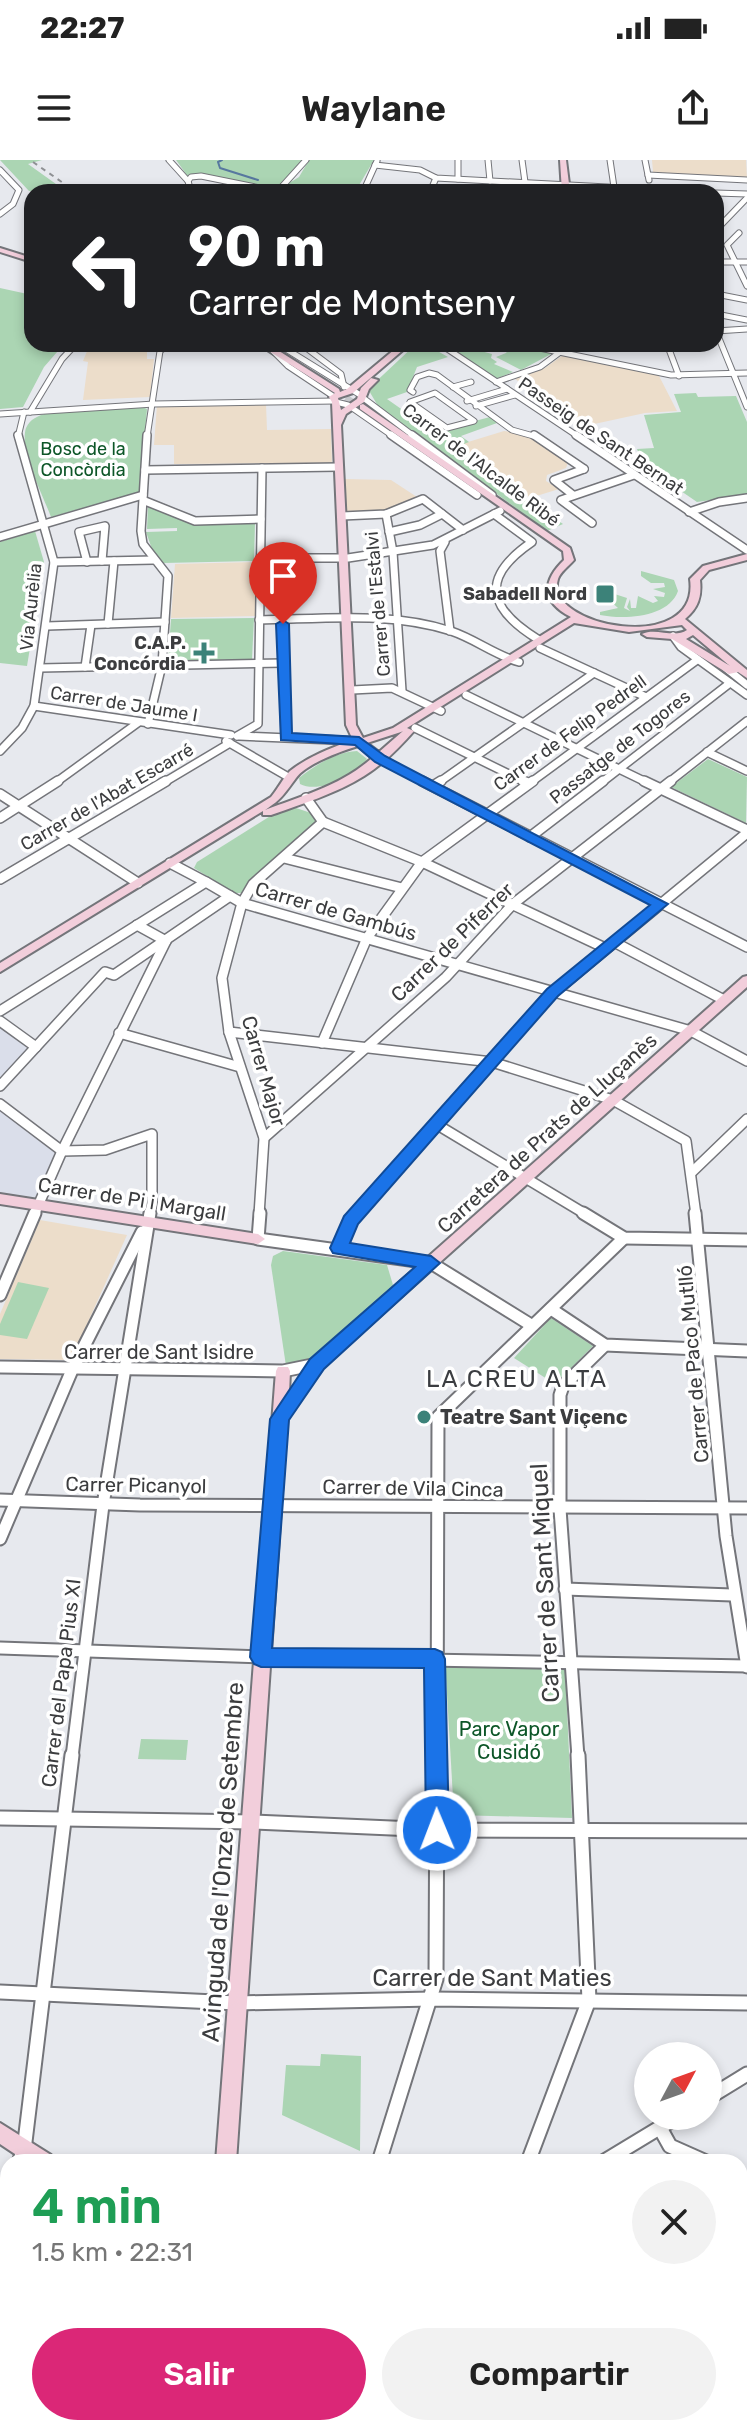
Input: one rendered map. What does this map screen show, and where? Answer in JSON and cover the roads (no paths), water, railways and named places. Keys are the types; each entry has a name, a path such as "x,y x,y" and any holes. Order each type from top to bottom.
{"main road":[{"path":"563,160 568,184"},
{"path":"569,184 570,160"},
{"path":"0,249 24,256"},
{"path":"281,352 338,394"},
{"path":"338,394 395,352"},
{"path":"337,426 339,415 346,408 362,402 369,384 405,352"},
{"path":"338,394 351,725 359,741 380,759"},
{"path":"362,402 501,511"},
{"path":"362,402 560,555 545,584 546,595 572,620 621,634 688,636 704,599 706,576 747,560"},
{"name":"Carrer de l'Alcalde Ribé","path":"501,511 570,554 567,563 554,577 553,594 566,610 585,624 620,629 651,628 673,622"},
{"path":"739,669 668,631 673,622 694,605 697,596 695,579 701,571 747,560"},
{"path":"540,644 572,620"},
{"path":"673,622 692,627 739,669 747,683"},
{"path":"0,968 138,883 274,809 345,782 380,759 391,745 437,709 540,644 585,624"},
{"path":"0,978 275,799 290,779 335,749 392,733 466,695 514,660"},
{"path":"290,779 306,798"},
{"name":"Carretera de Prats de Lluçanès","path":"337,1346 747,980"},
{"name":"Carrer de Pi i Margall","path":"0,1199 258,1239"},
{"name":"Avinguda de l'Onze de Setembre","path":"227,2154 253,1822 261,1657 279,1419 317,1364 337,1346"},
{"path":"279,1419 283,1371"},
{"path":"0,2133 20,2154"}],"street":[{"path":"169,160 189,184"},
{"path":"287,184 306,160"},
{"path":"411,168 418,160"},
{"path":"458,160 458,179"},
{"path":"488,160 490,181"},
{"path":"522,160 525,182"},
{"path":"610,160 614,184"},
{"path":"645,160 649,184"},
{"path":"367,184 376,162 411,168 436,178 540,184"},
{"path":"0,170 19,190 13,204 0,214"},
{"path":"648,175 747,180"},
{"path":"188,181 191,177 201,176 240,184"},
{"path":"433,184 436,178"},
{"path":"724,193 746,201 724,221"},
{"path":"724,230 739,233 727,245 747,286"},
{"path":"724,262 747,262"},
{"path":"724,296 747,300"},
{"path":"724,316 747,320"},
{"path":"724,330 747,329"},
{"path":"724,350 744,393 747,407"},
{"path":"27,412 69,352"},
{"path":"0,818 144,723 162,665 168,576 143,544 145,470 164,352"},
{"path":"312,352 341,374 338,394 346,408 477,495"},
{"name":"Passeig de Sant Bernat","path":"452,352 747,550"},
{"path":"557,352 679,376 747,373"},
{"path":"670,352 679,376"},
{"path":"496,382 540,367 562,353"},
{"path":"417,395 410,402 447,428 474,421 439,394 417,395 410,390 417,377 429,373 512,430 531,433 584,469 554,480 573,495"},
{"path":"453,387 471,382"},
{"path":"454,404 507,389"},
{"path":"0,414 154,404 322,400 338,394 362,402"},
{"path":"464,411 515,395"},
{"name":"Via Aurèlia","path":"0,751 22,728 34,706 54,562 18,437 27,412"},
{"path":"145,470 339,467"},
{"path":"234,740 258,724 262,468"},
{"path":"592,523 561,502 573,495 634,475"},
{"path":"0,537 144,498 195,521 261,519"},
{"path":"689,512 719,502 747,498"},
{"path":"342,516 386,514 423,499 463,530"},
{"path":"117,503 143,512"},
{"path":"260,558 344,558 445,542 501,511 532,542 505,560 498,573 496,595 505,618 540,644 646,697"},
{"name":"Carrer de l'Estalvi","path":"386,514 393,552 402,691"},
{"path":"389,532 420,525 442,514"},
{"path":"87,562 79,532 105,526 102,561"},
{"path":"734,542 747,538"},
{"path":"445,542 440,551 450,631"},
{"path":"54,562 154,560"},
{"path":"108,624 114,561"},
{"path":"259,620 347,618 397,622 450,631 514,660"},
{"path":"283,620 285,737"},
{"path":"47,626 165,622"},
{"path":"85,667 91,625"},
{"path":"673,636 697,660 747,695"},
{"name":"Carrer de Felip Pedrell","path":"322,1043 367,938 422,862 697,660"},
{"path":"40,668 284,663"},
{"path":"433,786 594,673"},
{"name":"Passatge de Togores","path":"530,837 730,683"},
{"path":"352,690 380,688 402,691 437,709"},
{"path":"339,1248 350,1221 553,993 747,832 466,695"},
{"name":"Carrer de Jaume I","path":"34,706 234,740 290,779"},
{"name":"Carrer de Piferrer","path":"264,1138 460,964 513,904 747,721"},
{"path":"415,728 528,783"},
{"path":"234,740 285,737 359,741"},
{"name":"Carrer de l'Abat Escarré","path":"0,879 234,740"},
{"path":"707,752 747,771"},
{"path":"380,759 747,947"},
{"path":"0,794 138,883"},
{"path":"306,798 323,822 610,945 724,1000"},
{"name":"Carrer Major","path":"258,1239 264,1138 229,1032 222,978 242,903 253,884 323,822"},
{"path":"284,858 402,888"},
{"name":"Carrer de Gambús","path":"175,865 242,903 691,1031 747,1061"},
{"path":"0,1011 206,882"},
{"path":"0,1086 105,972 114,975 230,896"},
{"path":"137,925 166,941"},
{"path":"0,1295 62,1151 166,941"},
{"path":"0,1021 36,1047"},
{"path":"229,1032 492,1062 613,1100"},
{"path":"119,1033 240,1067"},
{"name":"Carrer de Paco Mutlló","path":"613,1100 686,1141 699,1240 732,1595 747,1666"},
{"path":"0,1104 62,1151"},
{"path":"691,1173 747,1119"},
{"path":"436,1124 624,1238 747,1240"},
{"name":"Carrer del Papa Pius XI","path":"22,2154 103,1505 138,1272 152,1204 152,1134 105,1150 62,1151"},
{"path":"0,1539 72,1370 146,1223"},
{"path":"382,2154 436,1979 438,1417 624,1238"},
{"path":"258,1239 431,1263 531,1325"},
{"path":"124,1268 136,1268 138,1272"},
{"path":"551,1309 605,1345 747,1351"},
{"name":"Carrer de Sant Miquel","path":"531,2154 589,2000 583,1829 560,1509 563,1386 605,1345"},
{"name":"Carrer de Sant Isidre","path":"0,1367 283,1371 317,1364"},
{"name":"Carrer Picanyol","path":"0,1500 103,1505 271,1504"},
{"name":"Carrer de Vila Cinca","path":"271,1504 438,1504 560,1509 747,1508"},
{"path":"565,1589 732,1595"},
{"path":"0,1648 261,1657 747,1666"},
{"path":"0,1818 253,1822 437,1830 747,1831"},
{"name":"Carrer de Sant Maties","path":"0,1992 237,2003 432,1999 747,2003"},
{"path":"722,2089 747,2074"},
{"path":"616,2154 657,2130"},
{"path":"661,2130 670,2146 688,2154"}],"waterway":[{"path":"222,160 218,162 220,168 258,180"}],"tunnel":[{"path":"336,391 359,408"}],"railway":[{"path":"33,162 65,184"}],"place":[{"name":"Sabadell Nord","path":"605,594"},
{"name":"C.A.P. Concórdia","path":"204,653"},
{"name":"Teatre Sant Viçenc","path":"424,1417"}],"district":[{"name":"LA CREU ALTA","path":"517,1379"}],"park label":[{"name":"Bosc de la Concòrdia","path":"83,459"},
{"name":"Parc Vapor Cusidó","path":"509,1740"}]}
